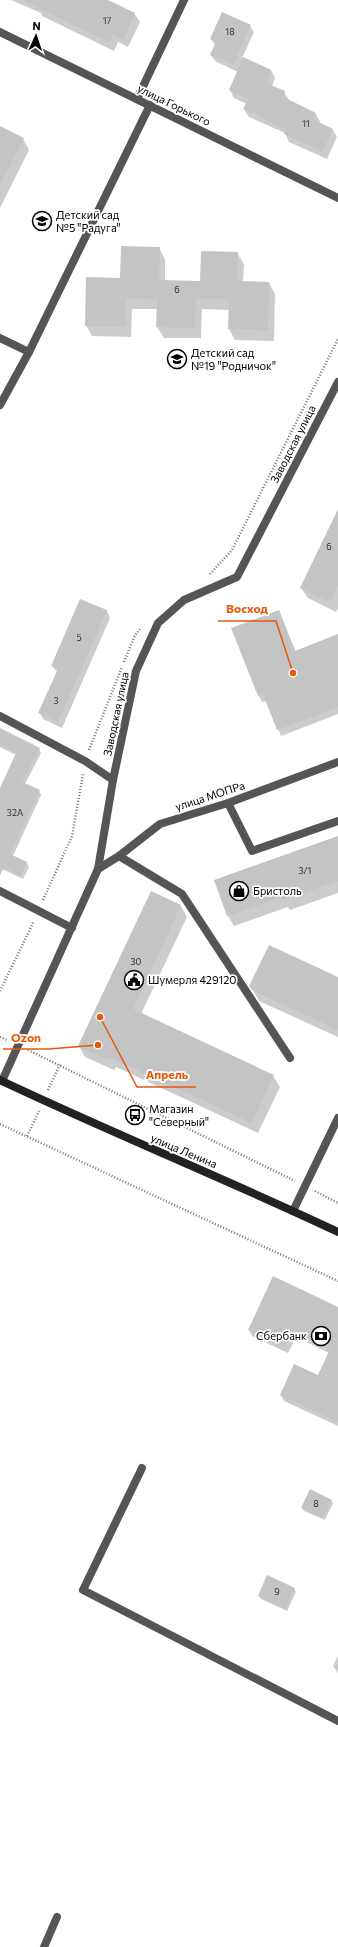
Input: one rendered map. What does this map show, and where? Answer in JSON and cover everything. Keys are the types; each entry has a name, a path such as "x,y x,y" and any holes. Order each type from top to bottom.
{"main road":[{"name":"улица Ленина","path":"1,1082 123,1137 244,1188 338,1232"}],"street":[{"path":"137,99 184,0"},
{"name":"улица Горького","path":"0,32 338,198"},
{"path":"0,405 29,352 150,105"},
{"path":"0,338 29,352"},
{"name":"Заводская улица","path":"1,1082 98,869 113,780 136,671 158,623 184,600 237,577 338,382"},
{"path":"0,716 85,761 113,780"},
{"name":"улица МОПРа","path":"98,869 119,856 160,824 228,803 338,762"},
{"path":"228,803 252,851 338,821"},
{"path":"119,856 182,894 290,1058"},
{"path":"0,892 72,928"},
{"path":"294,1211 338,1118"},
{"path":"142,1468 83,1590 338,1721"},
{"path":"44,1947 57,1917"}],"path":[{"path":"203,578 210,574 232,550 338,339"},
{"path":"0,990 72,836 85,761 135,635 143,624"},
{"path":"0,1037 60,1064 338,1203"},
{"path":"0,1124 338,1281"}],"building":[{"path":"22,0 108,0 135,13 123,39 113,34 109,42"},
{"path":"222,12 251,25 233,65 210,55 216,42 210,39"},
{"path":"243,57 271,70 266,83 285,91 283,97 316,113 313,119 333,129 322,152 284,134 286,129 243,109 248,99 229,90"},
{"path":"0,126 24,138 0,185"},
{"path":"121,246 160,247 159,280 200,281 201,251 238,252 237,281 269,282 268,330 228,329 229,299 196,299 195,328 156,327 157,299 126,298 126,327 85,326 86,277 120,278"},
{"path":"338,509 338,585 330,602 300,588"},
{"path":"80,599 107,610 58,722 38,713 58,669 51,666"},
{"path":"279,610 295,651 338,634 338,707 277,730 263,694 258,696 231,628"},
{"path":"0,728 40,748 22,782 40,790 10,854 27,862 21,876 4,867 0,875 0,788 16,753 0,744"},
{"path":"338,836 338,881 283,900 282,897 227,916 214,880"},
{"path":"151,891 181,905 133,1009 274,1075 252,1123 109,1057 108,1060 78,1046"},
{"path":"269,945 338,977 338,1030 252,990 249,986"},
{"path":"273,1276 338,1307 338,1422 280,1395 294,1364 318,1375 330,1349 292,1331 284,1348 248,1330"},
{"path":"310,1489 332,1500 323,1518 301,1508"},
{"path":"267,1575 295,1588 286,1609 258,1596"}],"place":[{"name":"Детский сад №5 \"Радуга\"","path":"42,221"},
{"name":"Детский сад №19 \"Родничок\"","path":"177,359"},
{"name":"Восход","path":"293,673"},
{"name":"Бристоль","path":"239,891"},
{"name":"Шумерля 429120","path":"134,980"},
{"name":"Апрель","path":"100,1017"},
{"name":"Ozon","path":"98,1045"},
{"name":"Магазин \"Северный\"","path":"135,1115"},
{"name":"Сбербанк","path":"321,1336"}]}
